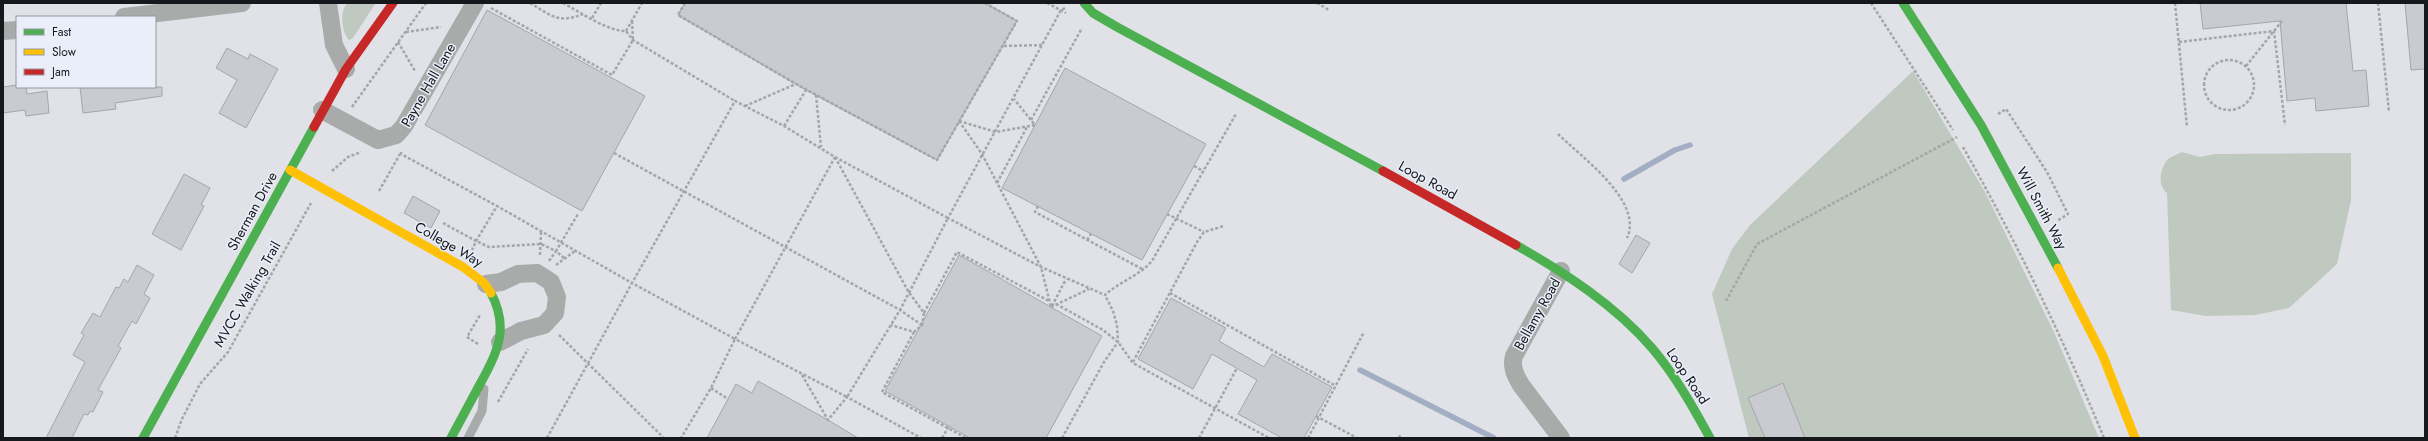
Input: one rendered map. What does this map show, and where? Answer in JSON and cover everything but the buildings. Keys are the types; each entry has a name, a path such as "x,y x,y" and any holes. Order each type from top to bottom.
{"street":[{"path":"132,16 242,3"},
{"path":"328,3 334,45 346,69"},
{"name":"Sherman Drive","path":"143,438 322,110 346,69 393,3"},
{"name":"Loop Road","path":"1084,3 1093,12 1117,27 1424,193 1561,271 1612,309 1652,348 1689,399 1710,438"},
{"name":"Will Smith Way","path":"1904,3 1981,125 2040,232 2103,356 2135,438"},
{"name":"Payne Hall Lane","path":"322,110 378,140 396,136 404,126 480,4"},
{"path":"3,31 16,30"},
{"name":"College Way","path":"290,170 463,267 486,284 498,306 500,342 484,379 452,438"},
{"name":"Bellamy Road","path":"1561,271 1512,362 1516,377 1521,385 1561,438"},
{"path":"486,284 501,282 518,274 537,273 551,282 557,297 555,312 544,325 520,331 500,342"}],"lane":[{"path":"468,438 482,411 484,379"}],"path":[{"path":"342,120 426,3"},
{"path":"530,3 560,19 569,19 583,14"},
{"path":"564,3 620,32 626,31"},
{"path":"592,18 601,3"},
{"path":"626,31 642,3"},
{"path":"685,3 678,15 806,90 937,160 1017,21 985,3"},
{"path":"1047,3 1072,17"},
{"path":"1317,3 1329,10"},
{"path":"1871,3 1952,130"},
{"path":"2175,3 2187,127"},
{"path":"2378,3 2389,112"},
{"path":"480,4 612,75 633,40 632,20"},
{"path":"802,374 828,420 847,397 900,310 908,292 982,154 996,132 1061,10"},
{"path":"2246,66 2282,21"},
{"path":"1031,120 1084,24"},
{"path":"405,32 444,27"},
{"path":"626,31 633,40 735,101 784,126 835,156 948,218 1041,267 1104,295 1113,311 1117,325 1118,342 1104,362 1062,438"},
{"path":"2179,42 2274,31"},
{"path":"2274,31 2285,125"},
{"path":"398,42 418,75"},
{"path":"1003,46 1042,45"},
{"path":"2232,60 2246,66 2254,81 2254,89 2246,103 2239,108 2224,109 2210,100 2204,85 2210,69 2220,62 2232,60"},
{"path":"745,106 796,84"},
{"path":"784,126 806,90"},
{"path":"816,95 821,147"},
{"path":"959,121 996,132 1035,125 1014,99"},
{"path":"547,438 632,283 735,101"},
{"path":"2006,109 2047,172 2068,214 2055,222"},
{"path":"1104,295 1113,287 1144,270 1152,261 1238,110"},
{"path":"959,121 982,154 1041,267 1051,307"},
{"path":"997,183 1027,127"},
{"path":"1558,134 1615,190 1627,206 1631,224 1627,238"},
{"path":"1726,301 1757,244 1957,137"},
{"path":"379,191 401,154 402,147"},
{"path":"1963,147 2017,246 2044,301 2104,438"},
{"path":"329,174 348,157 364,151"},
{"path":"614,153 900,310 922,325"},
{"path":"401,154 497,206 632,283 735,339 847,397 914,436 921,438"},
{"path":"681,438 710,388 735,339 835,156"},
{"path":"835,156 908,292 924,313"},
{"path":"1194,166 1203,171"},
{"name":"MVCC Walking Trail","path":"175,438 182,419 200,384 228,352 312,200"},
{"path":"476,241 497,206"},
{"path":"1038,206 1035,212 1144,270"},
{"path":"548,263 562,243 578,214"},
{"path":"1168,214 1204,232"},
{"path":"443,223 489,247 541,244 556,251 564,258"},
{"path":"1133,363 1170,292 1204,232 1224,226"},
{"path":"540,259 541,232"},
{"path":"1087,240 1091,234"},
{"path":"554,267 575,251"},
{"path":"966,438 949,427 882,392 914,332 922,325 924,313 958,252 1049,301"},
{"path":"1051,307 1066,279"},
{"path":"1051,307 1089,289"},
{"path":"1170,292 1336,386"},
{"path":"1056,304 1103,330 1118,342 1133,363 1269,438"},
{"path":"474,350 478,344 467,337 476,319 484,313"},
{"path":"891,325 914,332"},
{"path":"1308,438 1320,418 1364,332"},
{"path":"557,333 664,438"},
{"path":"1199,438 1236,368"},
{"path":"710,388 728,399"},
{"path":"1316,416 1357,438"},
{"path":"942,438 949,427"},
{"path":"1399,438 1402,434"}],"shaded area":[{"path":"347,3 375,4 353,38 349,40 344,32 342,22 343,11"},
{"path":"1913,71 1985,192 2054,332 2099,438 1749,438 1712,294 1732,249 1750,225"},
{"path":"2182,152 2200,157 2215,154 2351,153 2351,200 2337,264 2289,308 2255,315 2206,316 2171,310 2167,193 2162,186 2161,176 2163,167 2168,159"}],"waterway":[{"path":"1624,179 1675,150 1690,145"},
{"path":"1360,370 1494,438"}],"traffic: fast":[{"path":"1084,3 1093,13 1117,27 1383,171"},
{"path":"1903,3 1981,125 2058,268"},
{"path":"143,438 314,127"},
{"path":"1516,245 1553,267 1588,291 1606,304 1638,332 1676,380 1710,438"},
{"path":"451,438 496,352 499,341 500,318 497,306 491,293"}],"traffic: slow":[{"path":"290,170 463,267 484,283 491,293"},
{"path":"2058,268 2103,356 2135,438"}],"traffic: jam":[{"path":"314,127 346,69 393,3"},
{"path":"1383,171 1516,245"}]}
